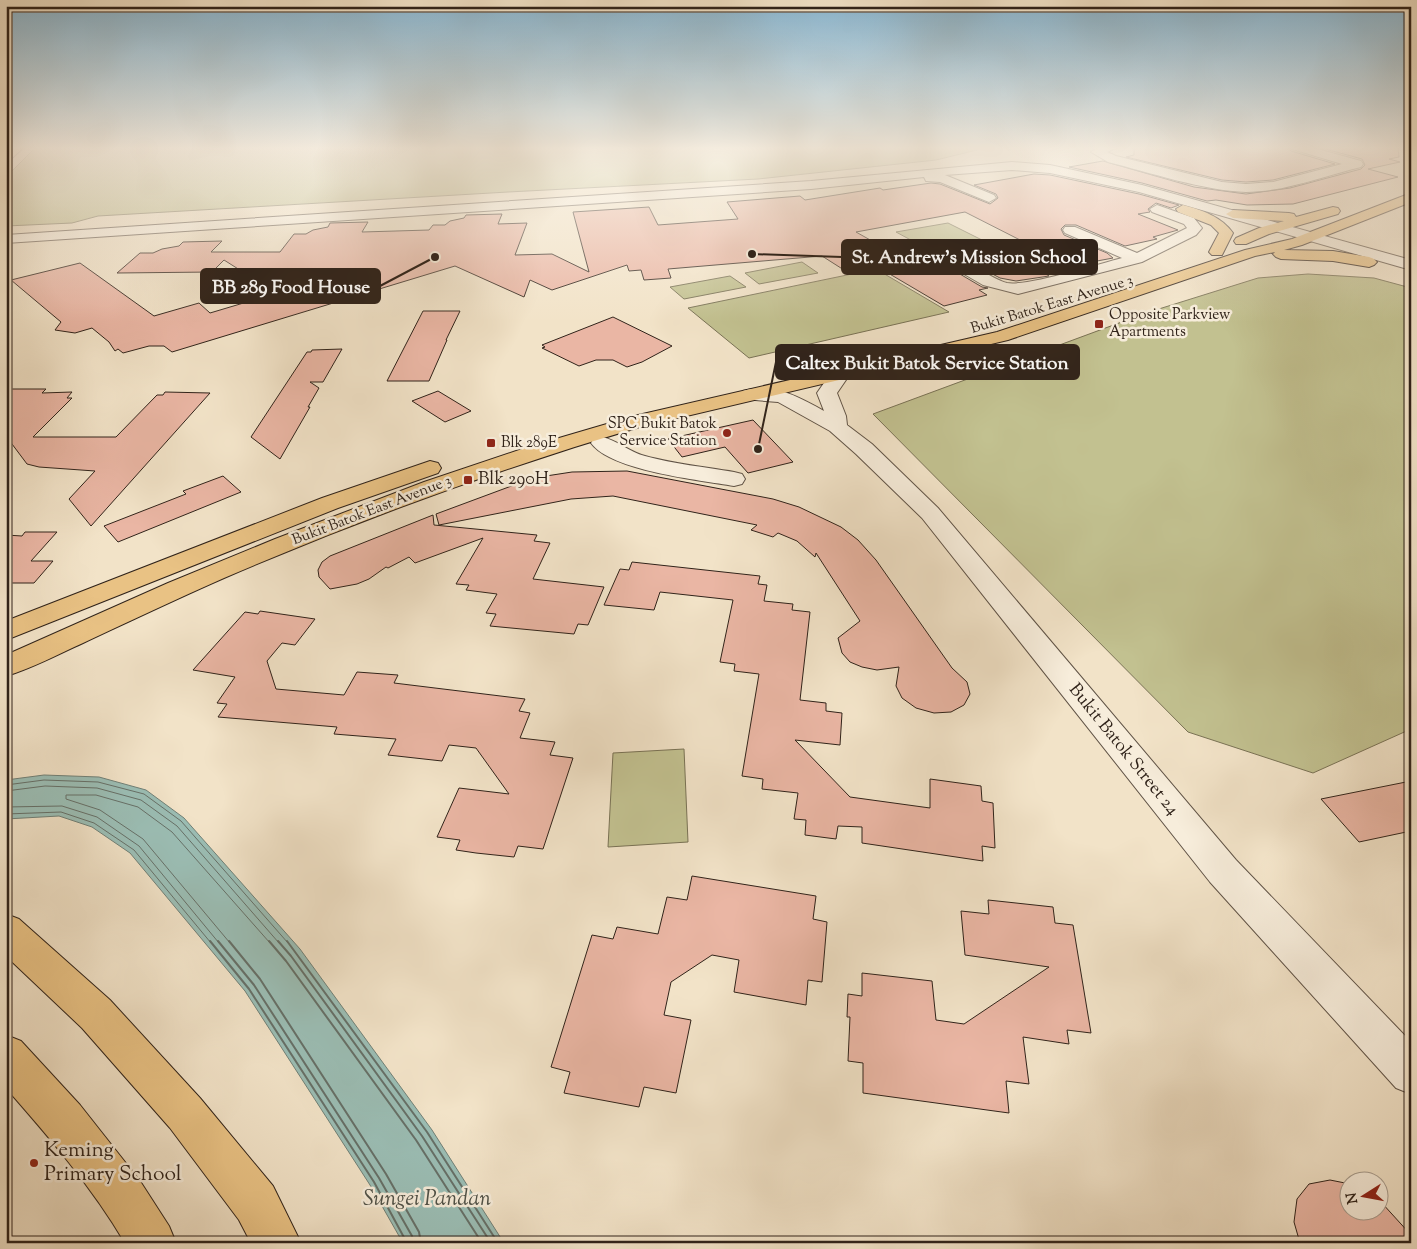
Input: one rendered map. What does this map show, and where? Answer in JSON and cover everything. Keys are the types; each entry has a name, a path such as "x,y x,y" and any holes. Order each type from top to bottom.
{"main road":[{"name":"Bukit Batok East Avenue 3","path":"13,665 234,565 408,495 592,433 1002,336 1250,253 1298,242 1391,205"},
{"name":"Bukit Batok East Avenue 3","path":"6,631 330,503 513,441 623,408 911,346 985,327 1217,252 1264,231 1348,206"},
{"path":"1183,208 1216,222 1226,233 1217,252"},
{"path":"1234,214 1288,217 1320,215"},
{"path":"1346,222 1354,239 1362,247 1384,258"},
{"path":"1250,253 1333,256 1369,262"},
{"path":"6,930 96,1014 185,1113 256,1202 276,1243"},
{"path":"6,1056 64,1121 124,1197 152,1243"}],"street":[{"path":"6,238 503,205"},
{"path":"1044,268 1086,271 1137,259 1191,232 1195,228 1189,221 1154,205"},
{"path":"1172,205 1411,274"},
{"path":"1185,205 1234,214 1411,265"},
{"path":"1070,230 1137,259"},
{"path":"943,256 995,284 1010,289 1018,288 1062,270"},
{"path":"838,426 827,394 840,374"},
{"name":"Bukit Batok Street 24","path":"750,395 768,394 784,397 838,426 930,513 1223,871 1411,1073"},
{"path":"602,443 623,456 641,462 734,479"}],"shaded area":[{"path":"6,205 281,205 98,216 72,223 6,226"},
{"path":"948,223 986,242 933,252 896,232"},
{"path":"802,262 818,273 759,284 745,273"},
{"path":"876,269 949,312 749,358 688,308"},
{"path":"1308,274 1374,278 1411,288 1411,729 1313,773 1188,732 873,414 1146,313 1258,278"},
{"path":"730,276 746,287 684,299 670,287"},
{"path":"684,749 688,842 608,847 613,753"}],"water":[{"name":"Sungei Pandan","path":"44,775 99,777 146,790 184,818 300,949 432,1130 504,1243 403,1243 370,1185 245,991 130,853 92,827 59,816 6,819 6,780"}],"building":[{"path":"729,205 1153,205 1148,209 1150,212 1138,214 1178,230 1153,237 1157,239 1125,246 1076,225 1065,225 1061,229 1064,235 1107,253 1113,258 1044,271 1049,276 1016,281 1000,278 958,256 982,252 979,249 1024,242 965,212 856,232 913,264 936,260 982,287 988,288 979,290 987,295 944,306 871,263 844,270 822,256 668,269 671,278 644,280 641,270 629,271 627,265 552,290 530,280 524,297 455,266 172,352 164,346 149,346 123,353 118,349 115,351 109,342 92,328 75,333 55,330 61,322 11,280 80,263 154,316 199,303 210,313 277,293 262,284 302,271 243,272 224,260 212,272 117,273 140,253 153,253 162,249 179,246 183,242 222,241 211,252 280,252 294,234 306,234 313,230 328,227 330,223 368,222 362,232 429,230 433,225 445,225 450,221 464,218 466,215 502,214 498,224 527,223 515,255 552,254 589,272 573,212 649,207 658,225 738,219"},
{"path":"1163,205 1178,205 1171,208"},
{"path":"423,311 460,311 429,381 387,381"},
{"path":"613,317 672,346 642,362 627,367 613,360 596,360 579,366 542,348 545,347 542,345"},
{"path":"342,349 323,382 310,382 319,388 280,459 251,437 307,352 312,350"},
{"path":"6,389 46,389 42,393 72,392 67,398 72,398 33,437 116,437 157,395 163,395 165,392 210,393 91,526 69,499 95,471 39,467 27,464 6,436"},
{"path":"438,391 471,411 445,422 412,401"},
{"path":"753,420 793,462 748,473 725,447 682,457 668,439"},
{"path":"627,471 773,499 799,507 841,527 858,540 876,560 952,668 967,682 970,694 964,705 951,712 934,713 916,708 902,698 896,686 899,667 877,670 850,662 842,653 838,638 860,621 816,553 815,557 797,541 778,533 773,537 751,530 757,525 613,496 571,499 439,525 436,514 533,478 572,472"},
{"path":"223,476 241,492 118,542 104,526 186,494 183,491"},
{"path":"433,515 434,525 537,535 534,541 550,543 533,579 604,587 588,625 578,624 574,634 490,626 496,614 486,613 497,594 466,590 469,585 456,584 483,538 415,563 409,557 388,568 386,567 369,579 357,584 330,589 319,577 318,570 322,562 330,556"},
{"path":"25,532 57,532 31,561 53,561 34,583 11,583 6,588 6,535 22,536"},
{"path":"632,562 760,576 758,584 767,585 764,601 793,604 792,610 810,612 800,700 826,703 826,711 842,713 840,745 795,740 850,797 930,808 930,779 981,786 982,801 993,803 995,848 982,846 983,861 862,843 862,827 838,826 836,839 805,835 806,820 794,819 798,793 762,789 763,779 742,776 759,674 734,671 735,664 720,662 733,600 660,592 654,610 604,605 620,569 629,570"},
{"path":"260,611 315,619 295,645 282,643 267,661 276,689 344,695 357,672 398,675 394,683 525,699 519,711 530,713 520,738 555,742 550,755 573,758 543,849 518,846 514,857 476,853 456,850 460,840 437,837 459,788 509,794 476,748 449,745 442,761 388,755 396,739 334,734 337,727 218,717 227,704 217,703 235,677 193,670 245,612 258,614"},
{"path":"1411,781 1411,831 1359,842 1321,799"},
{"path":"692,876 816,896 813,919 827,922 822,982 808,980 806,1005 734,992 739,960 712,955 671,982 664,1015 691,1020 676,1093 644,1087 639,1107 564,1093 570,1072 551,1067 592,935 613,939 617,927 658,934 667,897 687,900"},
{"path":"988,900 1053,907 1055,923 1073,925 1091,1033 1067,1030 1069,1044 1023,1037 1029,1084 1006,1081 1009,1113 863,1093 863,1063 848,1061 850,1017 847,1017 848,994 862,996 862,973 932,981 936,1020 964,1024 1049,967 965,955 961,911 989,914"},
{"path":"1330,1180 1340,1182 1340,1222 1390,1222 1390,1212 1411,1235 1411,1243 1300,1243 1294,1222 1297,1199 1309,1184"}],"place":[{"name":"St. Andrew's Mission School","path":"752,254"},
{"name":"BB 289 Food House","path":"435,257"},
{"name":"Opposite Parkview Apartments","path":"1099,324"},
{"name":"SPC Bukit Batok Service Station","path":"727,433"},
{"name":"Blk 289E","path":"491,443"},
{"name":"Caltex Bukit Batok Service Station","path":"758,449"},
{"name":"Blk 290H","path":"468,480"},
{"name":"Keming Primary School","path":"34,1163"}]}
